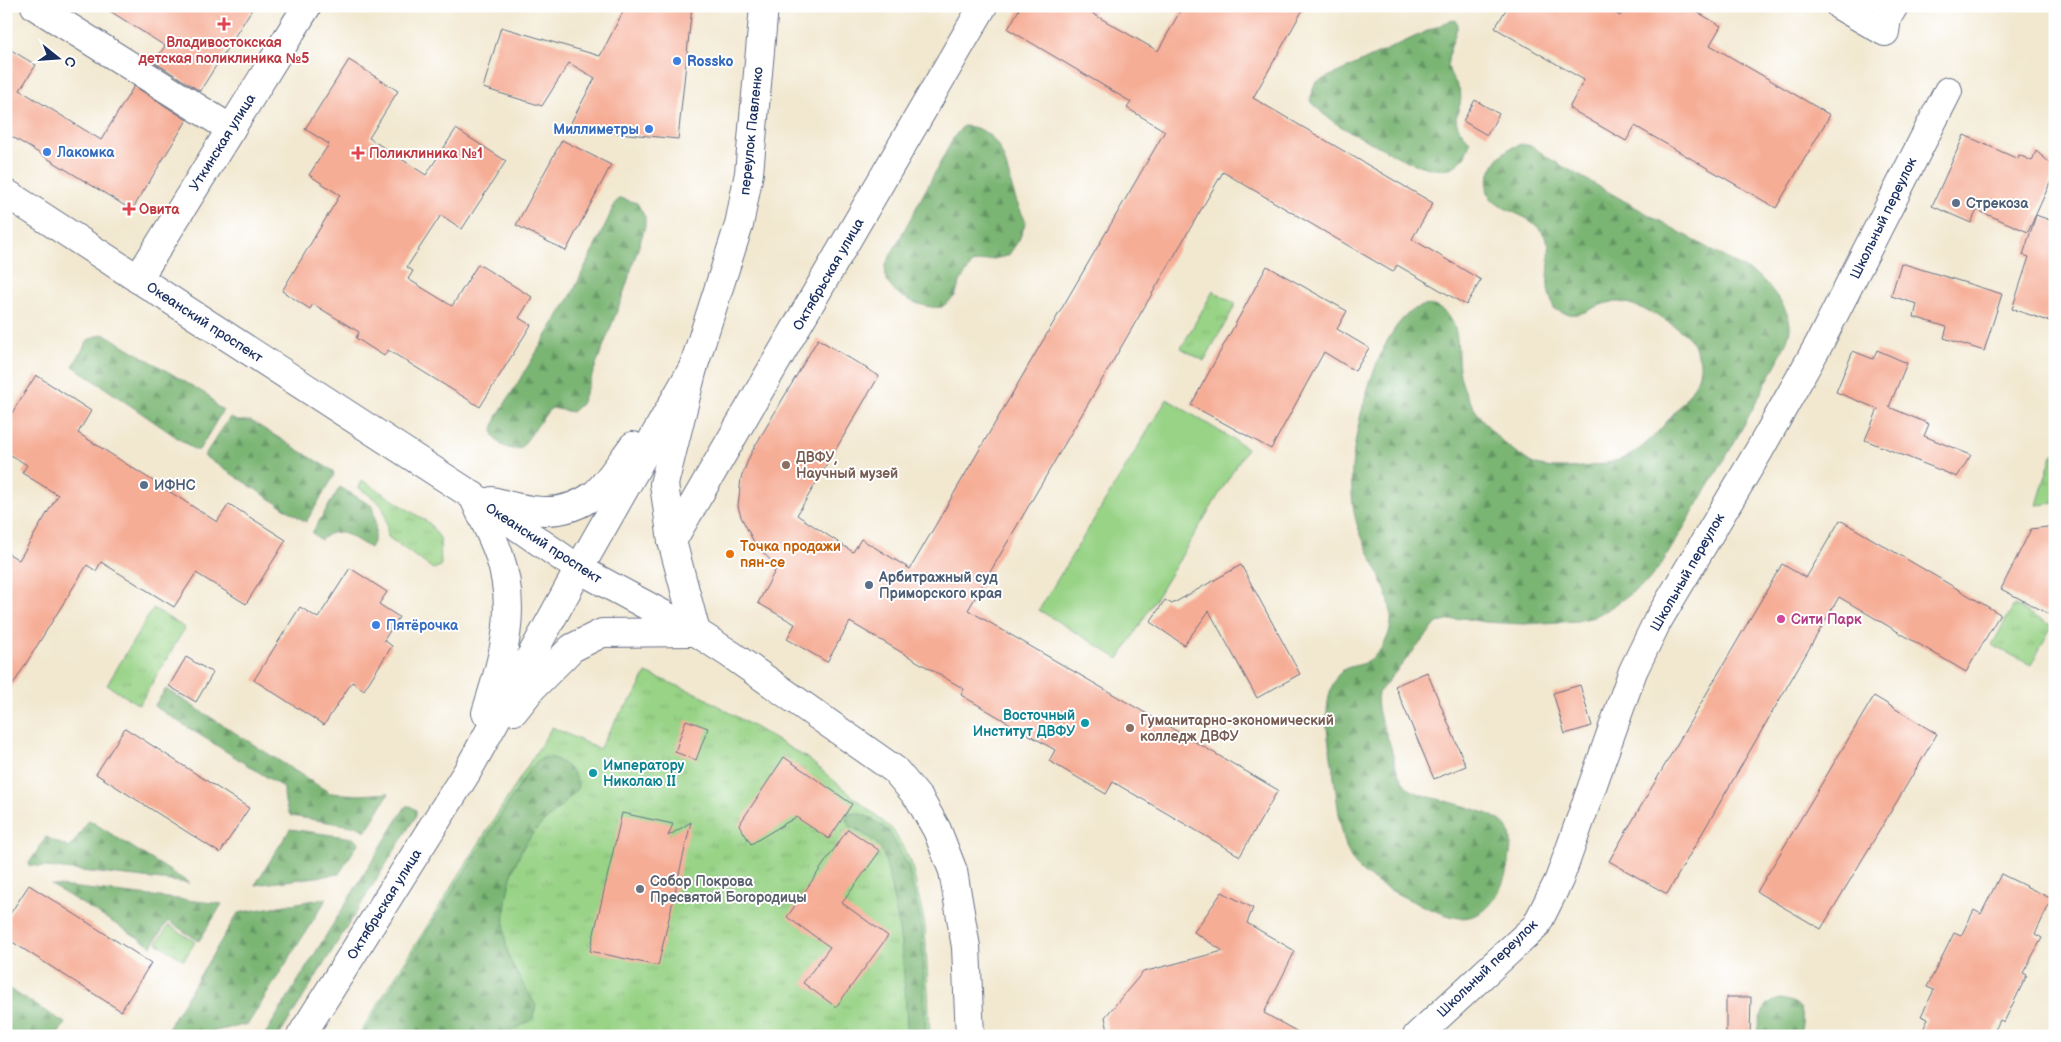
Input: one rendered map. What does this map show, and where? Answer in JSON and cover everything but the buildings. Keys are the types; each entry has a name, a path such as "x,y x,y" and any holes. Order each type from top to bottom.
{"main road":[{"path":"35,6 231,129"},
{"name":"Уткинская улица","path":"138,279 307,6"},
{"name":"переулок Павленко","path":"694,368 739,225 749,173 764,6"},
{"name":"Октябрьская улица","path":"672,541 983,6"},
{"path":"1840,6 1885,32 1887,18 1894,6"},
{"name":"Школьный переулок","path":"1417,1036 1536,926 1559,880 1634,672 1657,622 1760,449 1819,344 1948,91"},
{"name":"Океанский проспект","path":"6,193 473,496 579,569 696,632 894,770 920,800 954,870 966,947 970,1036"},
{"path":"473,496 530,511 568,509 596,494 694,368"},
{"path":"467,772 533,687 572,648 602,634 696,632 672,541 664,484 694,368"},
{"path":"467,772 579,569 694,368"},
{"path":"467,772 494,688 507,639 509,598 498,553 473,496"},
{"name":"Октябрьская улица","path":"301,1036 467,772"}],"green space":[{"path":"1455,20 1458,24 1449,53 1448,65 1450,73 1460,91 1461,99 1456,120 1462,132 1470,141 1464,157 1455,166 1443,169 1430,168 1401,158 1340,126 1310,100 1315,83 1449,21"},
{"path":"963,126 977,128 987,133 995,141 1001,151 1015,197 1026,222 1019,240 1008,256 973,263 961,280 955,296 942,307 928,306 912,301 896,292 887,281 885,266 954,137"},
{"path":"1521,144 1532,146 1550,159 1761,278 1785,309 1790,329 1777,363 1729,451 1661,565 1647,582 1594,617 1577,621 1523,624 1484,622 1463,618 1437,623 1378,693 1380,717 1403,782 1414,792 1483,812 1502,822 1509,831 1511,843 1510,856 1499,892 1483,911 1476,915 1460,918 1438,912 1394,892 1369,877 1356,865 1347,850 1343,835 1328,739 1328,705 1331,690 1337,676 1344,669 1365,663 1375,656 1383,646 1391,622 1389,601 1385,589 1358,527 1354,511 1352,486 1352,469 1358,429 1364,403 1381,353 1393,331 1407,315 1422,306 1434,306 1446,313 1451,319 1456,334 1461,380 1469,400 1479,416 1491,431 1527,460 1543,467 1555,468 1598,465 1623,458 1638,450 1660,430 1683,402 1692,390 1700,369 1699,357 1690,339 1656,315 1645,310 1617,302 1600,305 1587,311 1573,314 1554,309 1548,289 1549,250 1545,237 1532,222 1496,203 1488,191 1487,182 1497,161 1511,148"},
{"path":"620,198 637,203 645,217 645,227 622,298 581,404 572,412 552,408 521,448 512,449 503,446 496,440 493,431 498,415 572,294 614,204"},
{"path":"1213,291 1236,304 1204,361 1181,348"},
{"path":"102,334 209,396 216,406 223,410 199,450 195,450 73,366 88,340"},
{"path":"1167,399 1247,448 1119,659 1039,610"},
{"path":"230,417 237,421 251,421 333,471 334,476 306,522 204,456"},
{"path":"2055,452 2055,503 2037,505 2052,455"},
{"path":"362,480 429,523 440,538 441,566 433,569 388,537 384,512 375,499 359,488"},
{"path":"340,487 372,506 376,528 370,548 346,534 333,533 321,540 312,533"},
{"path":"2014,605 2052,626 2031,665 1992,645"},
{"path":"153,608 185,628 139,705 107,685"},
{"path":"646,673 698,694 807,758 893,830 911,862 925,926 930,1036 358,1036 552,727 599,749 618,716 635,695"},
{"path":"166,689 330,793 360,795 389,793 366,831 358,827 291,816 285,803 284,788 154,706"},
{"path":"550,757 560,762 572,772 578,787 539,826 528,840 515,867 506,900 505,933 507,948 511,962 536,1006 532,1020 502,1036 361,1036 528,772 538,760"},
{"path":"406,806 416,810 416,816 279,1036 264,1036"},
{"path":"858,813 871,818 889,831 908,866 922,928 926,1036 907,1036 901,942 895,905 881,848 868,837 848,825 846,819 848,814"},
{"path":"89,820 189,883 28,865 46,837 70,848"},
{"path":"290,829 353,838 359,842 339,874 255,885"},
{"path":"51,885 222,904 199,941 168,921 152,946"},
{"path":"327,898 248,1024 192,1036 163,1036 238,913"},
{"path":"169,925 195,942 184,960 157,943"},
{"path":"6,987 65,1023 57,1036 6,1036"},
{"path":"1781,999 1799,1007 1802,1016 1800,1036 1757,1036 1763,1012 1770,1004"},
{"path":"560,1027 563,1029 564,1036 542,1036"}],"place":[{"name":"Владивостокская детская поликлиника №5","path":"224,24"},
{"name":"Rossko","path":"677,61"},
{"name":"Миллиметры","path":"649,129"},
{"name":"Лакомка","path":"47,152"},
{"name":"Поликлиника №1","path":"358,153"},
{"name":"Стрекоза","path":"1956,203"},
{"name":"Овита","path":"129,209"},
{"name":"ДВФУ, Научный музей","path":"786,465"},
{"name":"ИФНС","path":"144,485"},
{"name":"Точка продажи пян-се","path":"730,554"},
{"name":"Арбитражный суд Приморского края","path":"869,585"},
{"name":"Сити Парк","path":"1781,619"},
{"name":"Пятёрочка","path":"376,625"},
{"name":"Восточный Институт ДВФУ","path":"1085,723"},
{"name":"Гуманитарно-экономический колледж ДВФУ","path":"1130,728"},
{"name":"Императору Николаю II","path":"593,773"},
{"name":"Собор Покрова Пресвятой Богородицы","path":"640,889"}]}
